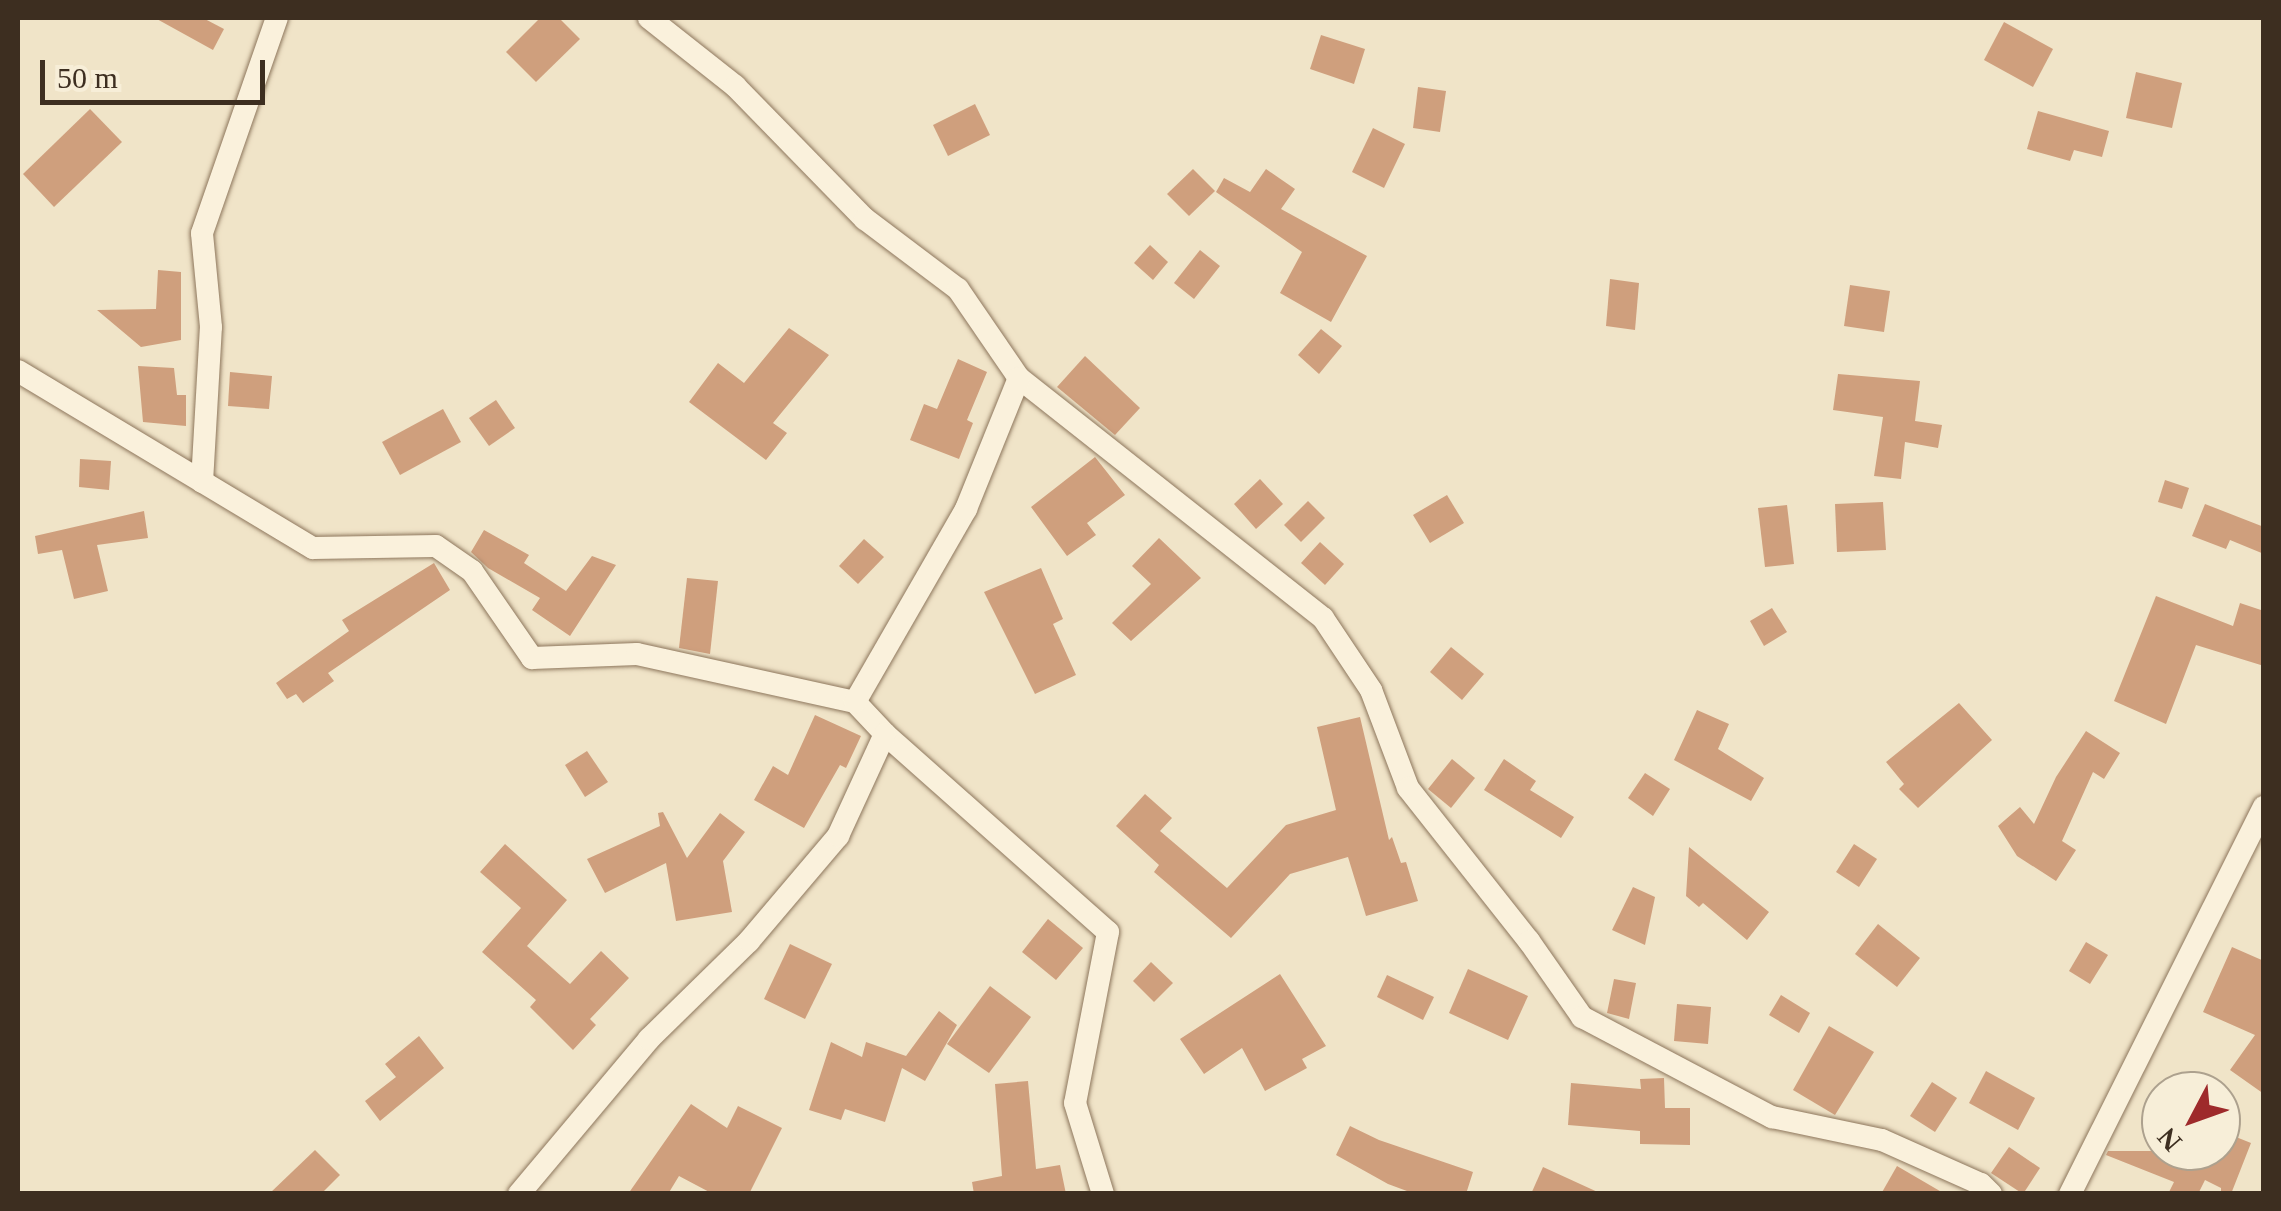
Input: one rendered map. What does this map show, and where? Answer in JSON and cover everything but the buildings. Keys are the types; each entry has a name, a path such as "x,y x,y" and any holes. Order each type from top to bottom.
{"street":[{"path":"202,482 212,328 202,232 277,18"},
{"path":"649,18 736,86 865,218 958,288 1019,378 1323,618 1371,690 1408,788 1529,941 1582,1017 1772,1117 1882,1140 1981,1184 1991,1194"},
{"path":"18,372 314,548 436,546 472,570 532,658 637,654 855,702 884,734 1108,932 1075,1102 1103,1194"},
{"path":"855,702 966,508 1019,378"},
{"path":"519,1194 649,1039 749,941 838,836 884,734"},
{"path":"2070,1194 2264,807"}]}
